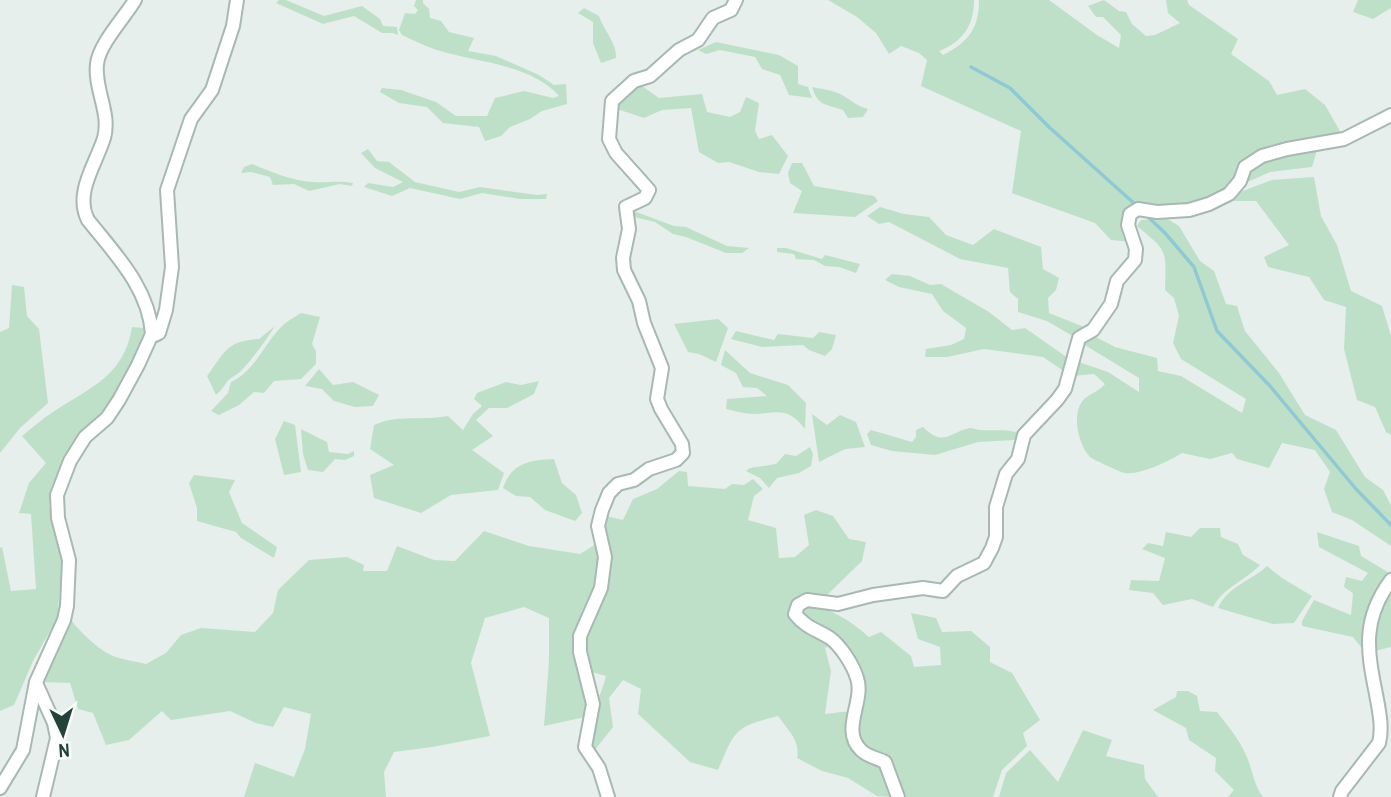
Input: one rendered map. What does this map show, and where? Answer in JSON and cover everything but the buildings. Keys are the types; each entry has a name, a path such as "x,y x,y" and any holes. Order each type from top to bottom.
{"street":[{"path":"0,788 23,750 36,682 65,620 68,606 69,560 58,518 57,495 70,461 85,438 107,418 119,400 152,334 146,304 138,286 88,220 83,202 106,127 96,65 100,52 135,0"},
{"path":"152,334 159,333 162,324 172,267 167,190 191,119 212,90 233,26 237,0"},
{"path":"608,797 600,768 585,747 593,704 580,652 580,636 603,580 605,557 598,526 609,493 618,484 634,480 649,469 676,460 683,453 682,444 657,399 662,368 644,323 639,301 624,270 623,258 629,229 626,207 645,198 649,190 616,153 609,139 612,101 634,81 650,76 679,50 698,40 713,18 731,10 736,0"},
{"path":"898,797 885,762 863,753 854,742 852,728 858,679 831,639 803,624 795,614 798,605 807,600 838,604 873,595 923,588 943,591 957,576 984,563 996,537 996,507 1006,474 1018,459 1024,435 1065,388 1079,338 1093,330 1111,304 1117,281 1135,260 1136,249 1128,225 1130,214 1138,209 1157,212 1189,210 1209,204 1229,194 1240,181 1245,167 1262,156 1344,139 1391,115"},
{"path":"1340,797 1379,743 1381,734 1367,653 1368,639 1379,597 1391,580"},
{"path":"36,682 54,723 57,738 44,797"}],"green space":[{"path":"286,0 324,16 362,6 380,19 383,26 397,27 398,35 382,33 354,16 323,24 276,3"},
{"path":"416,0 423,0 429,9 430,18 441,21 449,32 474,38 468,51 496,56 539,75 554,85 566,84 567,104 542,111 510,127 501,136 485,141 479,127 443,123 427,107 399,103 380,92 382,88 401,90 436,102 456,116 487,116 495,98 524,91 553,98 559,96 547,85 518,71 437,50 402,35 399,30 405,13 415,14 418,10 414,6"},
{"path":"828,0 974,0 972,17 966,32 955,43 939,51 943,55 960,45 971,33 977,19 979,0 1049,0 1119,48 1121,35 1103,17 1096,17 1088,6 1104,0 1119,11 1126,12 1132,24 1146,36 1155,35 1180,23 1168,13 1166,0 1187,0 1189,5 1238,39 1231,54 1269,81 1277,95 1305,89 1325,105 1341,133 1291,141 1262,152 1218,195 1196,204 1134,205 1131,242 1111,240 1095,223 1012,193 1021,131 921,86 927,60 919,53 901,46 889,54 876,33 857,17"},
{"path":"1358,0 1391,0 1391,8 1373,19 1353,12"},
{"path":"584,8 599,16 614,47 616,58 601,63 593,43 593,22 578,13"},
{"path":"716,42 779,55 798,66 798,84 808,87 812,98 789,95 780,75 762,69 755,57 720,50 706,54 698,50"},
{"path":"642,86 659,98 702,94 707,112 730,117 740,112 746,97 759,103 755,131 759,139 772,135 788,156 779,174 759,172 729,162 718,163 699,152 691,108 662,110 644,118 617,109 620,97"},
{"path":"812,87 839,93 868,109 863,117 848,118 843,110 820,101"},
{"path":"1318,147 1312,167 1270,172 1243,184 1248,168 1263,158"},
{"path":"368,149 377,161 389,162 415,182 459,192 480,187 547,194 546,199 520,199 482,193 460,199 410,188 392,196 364,187 368,183 393,187 403,182 375,168 361,153"},
{"path":"792,163 802,163 814,186 874,196 878,201 855,217 793,213 802,191 790,183 788,173"},
{"path":"252,164 297,180 353,183 352,186 340,184 309,191 294,184 273,185 270,177 251,172 241,173 244,167"},
{"path":"1314,177 1321,216 1337,245 1351,291 1382,306 1391,336 1391,435 1386,432 1375,407 1357,400 1344,349 1346,307 1324,300 1309,277 1268,267 1264,257 1289,245 1256,201 1228,201 1232,195 1272,180"},
{"path":"880,207 929,217 946,235 973,245 994,229 1041,247 1043,269 1059,278 1056,290 1048,298 1049,313 1089,329 1076,338 1047,321 1018,312 1018,299 1010,292 1008,268 960,259 889,222 879,224 867,216"},
{"path":"631,210 674,226 686,227 727,246 749,248 742,253 726,253 673,234 655,222 630,216"},
{"path":"1166,218 1179,226 1200,261 1214,271 1226,304 1237,306 1245,331 1279,373 1305,415 1336,430 1365,477 1383,490 1391,505 1391,546 1352,520 1332,512 1324,489 1330,472 1315,450 1282,443 1269,468 1237,459 1232,453 1210,459 1182,453 1155,467 1132,473 1107,466 1086,452 1078,432 1078,411 1085,398 1105,384 1094,374 1072,376 1076,361 1108,372 1139,392 1139,378 1083,344 1094,336 1115,347 1157,358 1158,371 1181,376 1242,413 1246,399 1181,359 1173,343 1179,316 1174,298 1165,290 1163,252 1155,241 1137,226 1141,220"},
{"path":"777,248 786,248 822,259 825,255 860,264 856,273 839,267 825,266 814,260 796,259 794,254 777,252"},
{"path":"892,274 910,276 930,285 941,284 989,312 1012,330 1025,328 1068,358 1065,372 1043,357 984,349 947,357 925,357 926,349 951,345 964,339 966,328 943,311 932,294 899,287 885,280"},
{"path":"12,285 24,287 27,316 39,329 48,403 20,428 0,453 0,332 9,328"},
{"path":"301,313 320,317 312,344 316,351 316,364 301,379 274,381 264,393 254,392 239,405 219,415 211,411 228,393 231,382 247,371 282,326"},
{"path":"718,319 728,328 716,362 688,352 674,324"},
{"path":"275,326 250,361 228,380 216,395 207,376 222,354 240,342 259,339"},
{"path":"132,327 144,328 143,344 103,417 66,458 52,485 49,506 61,546 62,569 57,619 33,661 14,705 0,711 0,548 2,547 11,591 36,589 31,514 19,513 29,483 46,463 22,436 103,379 121,358"},
{"path":"736,331 774,340 778,334 813,338 819,332 836,335 832,349 825,356 803,345 762,347 731,339"},
{"path":"725,350 750,373 788,385 806,403 805,429 793,417 782,412 751,414 726,409 727,399 767,396 757,388 743,387 736,373 721,365"},
{"path":"319,369 333,385 353,382 379,395 373,406 355,407 334,401 322,389 305,386"},
{"path":"539,381 534,394 507,408 489,408 476,420 493,436 472,450 504,473 498,490 451,495 421,513 374,498 370,475 394,465 370,449 374,425 392,420 448,416 463,430 482,406 474,399 477,393 506,382 521,385"},
{"path":"812,414 827,425 840,415 856,422 865,447 845,449 819,462"},
{"path":"284,421 295,425 301,472 284,475 275,439"},
{"path":"923,427 936,437 942,438 970,428 1020,433 1016,440 978,442 935,455 892,451 871,445 867,434 871,430 912,442 916,437 916,430"},
{"path":"301,429 327,442 329,452 348,454 354,451 354,456 345,460 335,459 323,472 308,470 303,454"},
{"path":"810,447 813,454 811,466 799,473 777,478 769,488 760,478 746,471 776,464 785,454 796,456"},
{"path":"554,459 562,483 576,495 582,513 575,521 545,510 530,497 516,496 503,488 511,473 522,464"},
{"path":"679,471 687,472 688,486 725,489 732,484 744,485 753,479 763,489 754,496 748,520 776,528 779,558 795,557 809,545 804,515 816,510 833,516 849,539 866,542 862,561 823,599 806,598 793,614 833,643 825,648 831,671 825,714 851,711 849,729 879,763 893,797 877,796 848,778 822,771 797,758 795,741 778,716 752,723 738,732 728,746 718,770 690,762 638,714 641,689 623,680 609,698 613,727 594,751 591,722 606,676 588,671 583,637 601,600 602,527 606,516 623,520 633,499 657,489"},
{"path":"194,475 235,480 229,492 242,523 277,547 274,558 241,538 236,532 197,521 197,508 189,483"},
{"path":"1200,528 1220,528 1221,537 1238,544 1243,555 1260,565 1223,594 1213,607 1192,599 1163,605 1153,593 1129,590 1131,580 1159,581 1165,558 1142,549 1148,543 1163,546 1166,532 1191,537"},
{"path":"484,531 529,546 580,554 596,544 596,587 578,630 588,703 585,717 544,726 549,618 524,607 485,618 471,663 490,736 394,752 384,772 386,797 244,797 255,763 294,777 305,749 311,714 284,707 273,727 256,723 230,711 171,720 162,711 129,740 106,745 93,713 78,709 70,683 42,682 49,661 71,620 90,640 113,656 146,664 166,653 181,635 201,628 255,632 273,613 278,590 309,560 347,557 364,565 363,571 387,571 397,546 434,560 455,561"},
{"path":"1317,532 1359,546 1361,556 1391,574 1364,651 1353,637 1302,626 1314,600 1351,615 1353,593 1344,587 1346,577 1362,581 1368,573 1319,547"},
{"path":"1267,566 1312,596 1294,623 1273,624 1218,608 1228,594"},
{"path":"1391,585 1391,647 1371,652 1382,596"},
{"path":"808,603 840,616 869,637 881,632 911,656 914,667 941,665 940,647 918,639 911,613 936,618 942,632 971,631 990,647 990,662 1012,673 1040,720 1023,733 1027,746 1002,770 993,797 904,797 895,780 857,740 858,673 803,619 801,609"},
{"path":"1177,691 1188,691 1197,696 1200,711 1217,712 1243,749 1263,797 1228,797 1234,790 1215,771 1216,758 1189,740 1186,728 1153,710 1176,697"},
{"path":"1083,730 1112,740 1106,756 1144,765 1145,779 1158,797 999,797 1006,773 1030,750 1058,782"}],"waterway":[{"path":"971,67 1010,88 1137,206"},
{"path":"1145,214 1194,267 1217,331 1270,386 1356,489 1391,525"}]}
